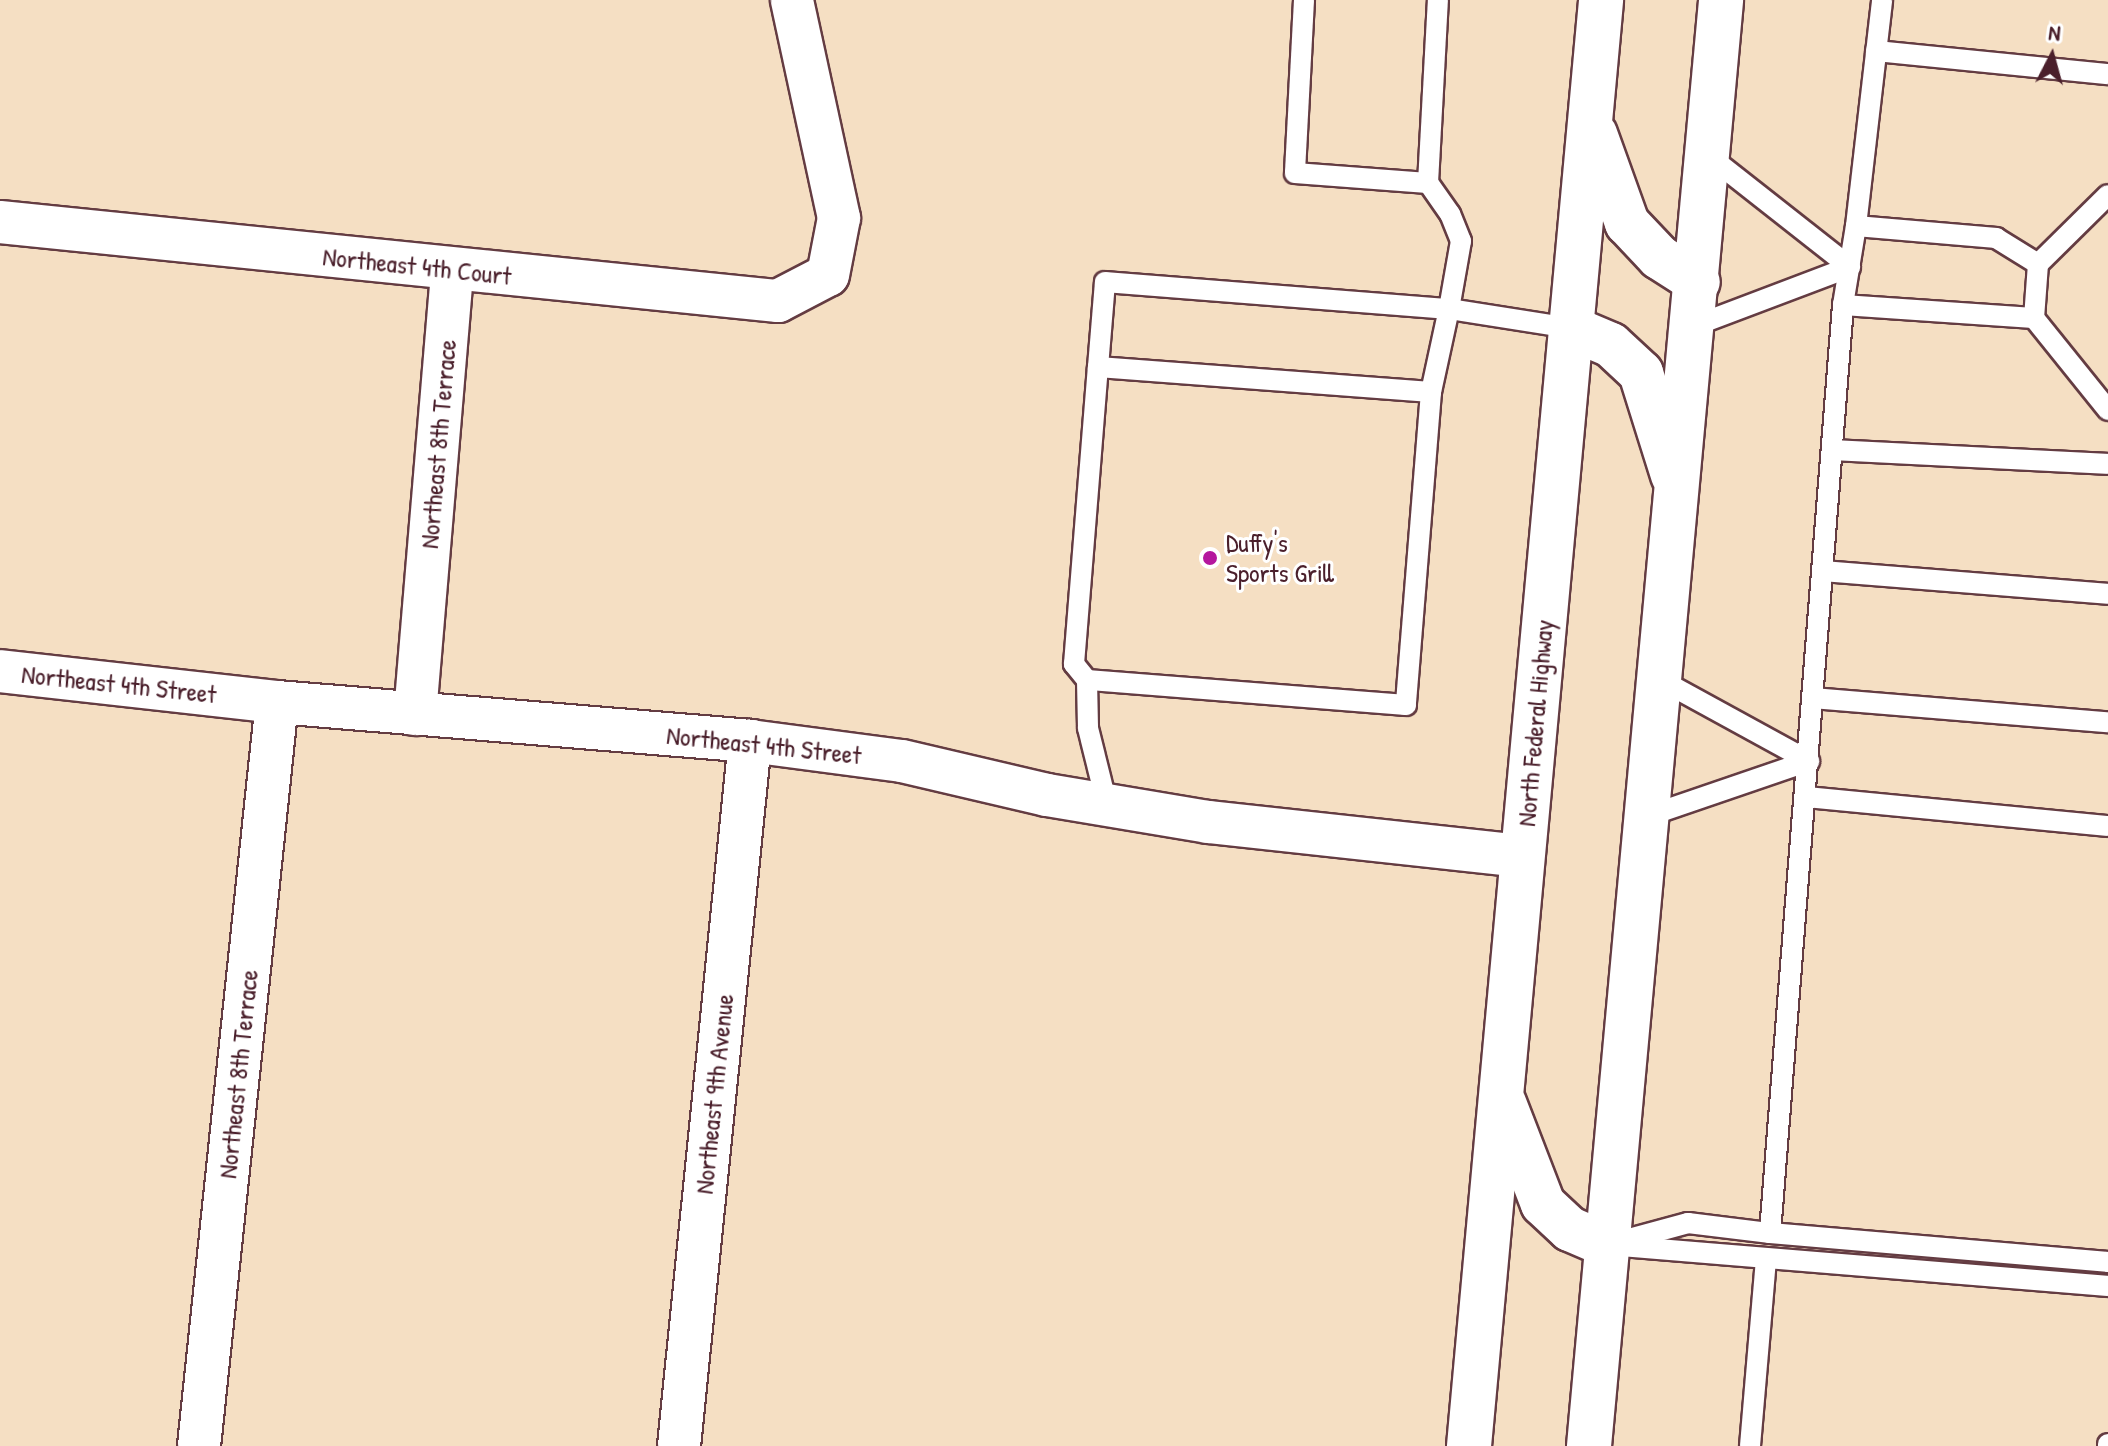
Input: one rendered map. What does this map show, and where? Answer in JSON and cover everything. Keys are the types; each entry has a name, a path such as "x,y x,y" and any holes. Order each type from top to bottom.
{"main road":[{"name":"North Federal Highway","path":"1469,1446 1601,0"},
{"path":"1589,1446 1694,326 1721,0"},
{"path":"1590,120 1627,223 1659,257 1698,282"},
{"path":"1571,328 1611,345 1641,373 1678,493"},
{"path":"1500,1093 1543,1204 1570,1229 1607,1245"}],"street":[{"name":"Northeast 4th Court","path":"0,222 452,271 778,301 828,275 839,218 792,0"},
{"name":"Northeast 8th Terrace","path":"415,714 452,271"},
{"name":"Northeast 4th Street","path":"0,671 277,702 750,741 902,761 1107,805 1208,822 1522,856"},
{"name":"Northeast 8th Terrace","path":"199,1446 277,702"},
{"name":"Northeast 9th Avenue","path":"679,1446 750,741"}],"lane":[{"path":"1304,0 1295,173 1428,183"},
{"path":"1087,680 1406,705 1431,392 1461,241 1450,214 1428,183 1438,0"},
{"path":"1770,1233 1843,305 1856,226 1882,0"},
{"path":"1876,51 2108,74"},
{"path":"1708,156 1850,267"},
{"path":"2108,195 2038,264 2034,318 2108,410"},
{"path":"1856,226 1996,238 2038,264"},
{"path":"1694,326 1850,267"},
{"path":"1107,805 1088,728 1087,680 1074,664 1105,282 1449,309 1571,328"},
{"path":"1843,305 2034,318"},
{"path":"1098,367 1431,392"},
{"path":"1832,450 2108,464"},
{"path":"1823,571 2108,594"},
{"path":"1661,680 1809,761"},
{"path":"1813,698 2108,722"},
{"path":"1648,816 1809,761"},
{"path":"1806,797 2108,826"},
{"path":"1607,1245 1688,1223 2108,1262"},
{"path":"1857,1268 1858,1239"},
{"path":"1607,1245 1857,1268 2108,1286"},
{"path":"1996,1279 1999,1250"},
{"path":"1750,1446 1766,1259"}],"place":[{"name":"Duffy's Sports Grill","path":"1210,558"}]}
